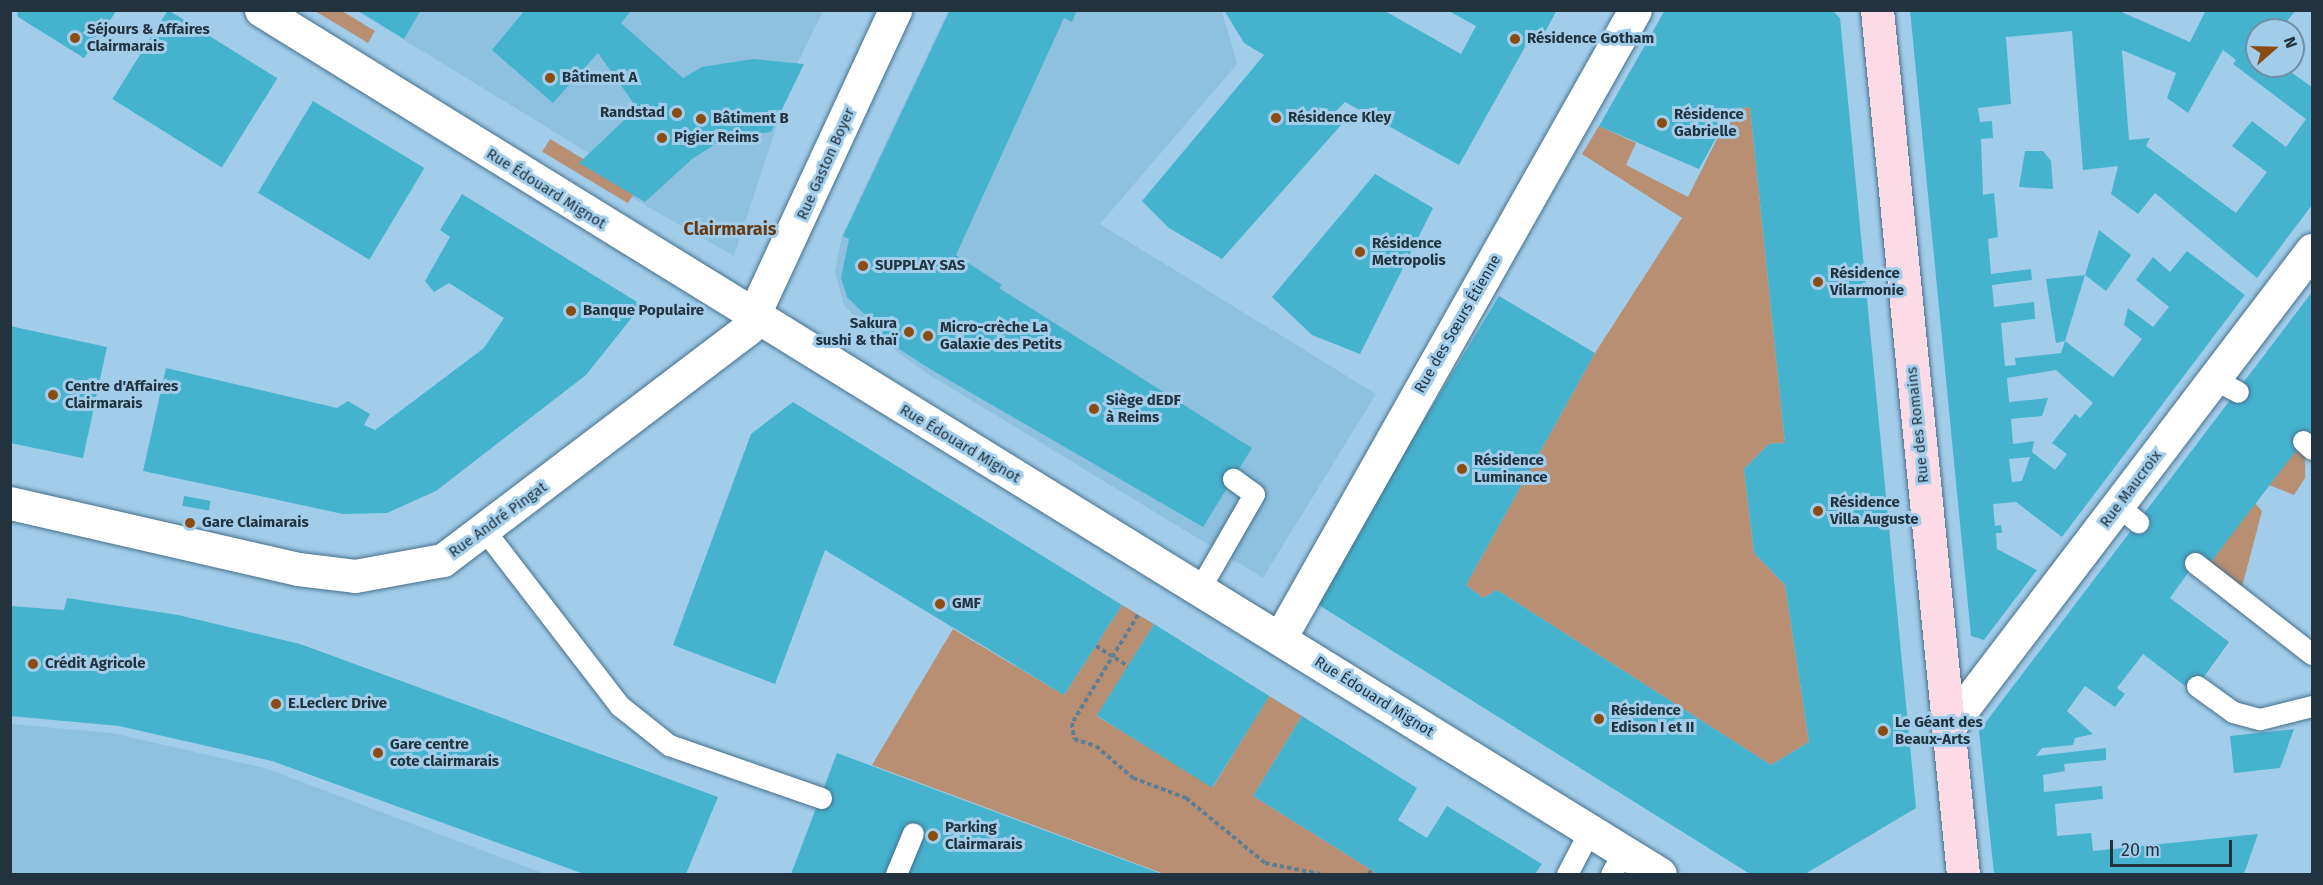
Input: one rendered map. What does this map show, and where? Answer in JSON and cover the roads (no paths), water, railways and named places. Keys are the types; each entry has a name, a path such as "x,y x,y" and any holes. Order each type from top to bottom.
{"street":[{"name":"Rue Édouard Mignot","path":"261,10 1200,588 1589,832 1617,863 1660,874"},
{"name":"Rue Gaston Boyer","path":"755,316 895,10"},
{"name":"Rue des Sœurs Étienne","path":"1280,638 1635,10"},
{"name":"Rue des Romains","path":"1877,10 1963,874"},
{"name":"Rue Maucroix","path":"1948,728 2128,514 2226,385 2313,250"},
{"name":"Rue André Pingat","path":"10,503 298,569 356,576 443,560 486,531 698,371 755,316"}],"lane":[{"path":"1200,588 1254,494 1233,479"},
{"path":"486,531 620,706 669,745 821,798"},
{"path":"2195,563 2313,654"},
{"path":"2197,687 2233,712 2260,719 2313,706"},
{"path":"1567,874 1589,832"},
{"path":"896,874 913,833"}],"place":[{"name":"Séjours & Affaires Clairmarais","path":"75,38"},
{"name":"Résidence Gotham","path":"1515,39"},
{"name":"Bâtiment A","path":"550,78"},
{"name":"Randstad","path":"677,113"},
{"name":"Résidence Kley","path":"1276,118"},
{"name":"Bâtiment B","path":"701,119"},
{"name":"Résidence Gabrielle","path":"1662,123"},
{"name":"Pigier Reims","path":"662,138"},
{"name":"Résidence Metropolis","path":"1360,252"},
{"name":"SUPPLAY SAS","path":"863,266"},
{"name":"Résidence Vilarmonie","path":"1818,282"},
{"name":"Banque Populaire","path":"571,311"},
{"name":"Sakura sushi & thaï","path":"909,332"},
{"name":"Micro-crèche La Galaxie des Petits","path":"928,336"},
{"name":"Centre d'Affaires Clairmarais","path":"53,395"},
{"name":"Siège dEDF à Reims","path":"1094,409"},
{"name":"Résidence Luminance","path":"1462,469"},
{"name":"Résidence Villa Auguste","path":"1818,511"},
{"name":"Gare Claimarais","path":"190,523"},
{"name":"GMF","path":"940,604"},
{"name":"Crédit Agricole","path":"33,664"},
{"name":"E.Leclerc Drive","path":"276,704"},
{"name":"Résidence Edison I et II","path":"1599,719"},
{"name":"Le Géant des Beaux-Arts","path":"1883,731"},
{"name":"Gare centre cote clairmarais","path":"378,753"},
{"name":"Parking Clairmarais","path":"933,836"}],"district":[{"name":"Clairmarais","path":"730,229"}]}
